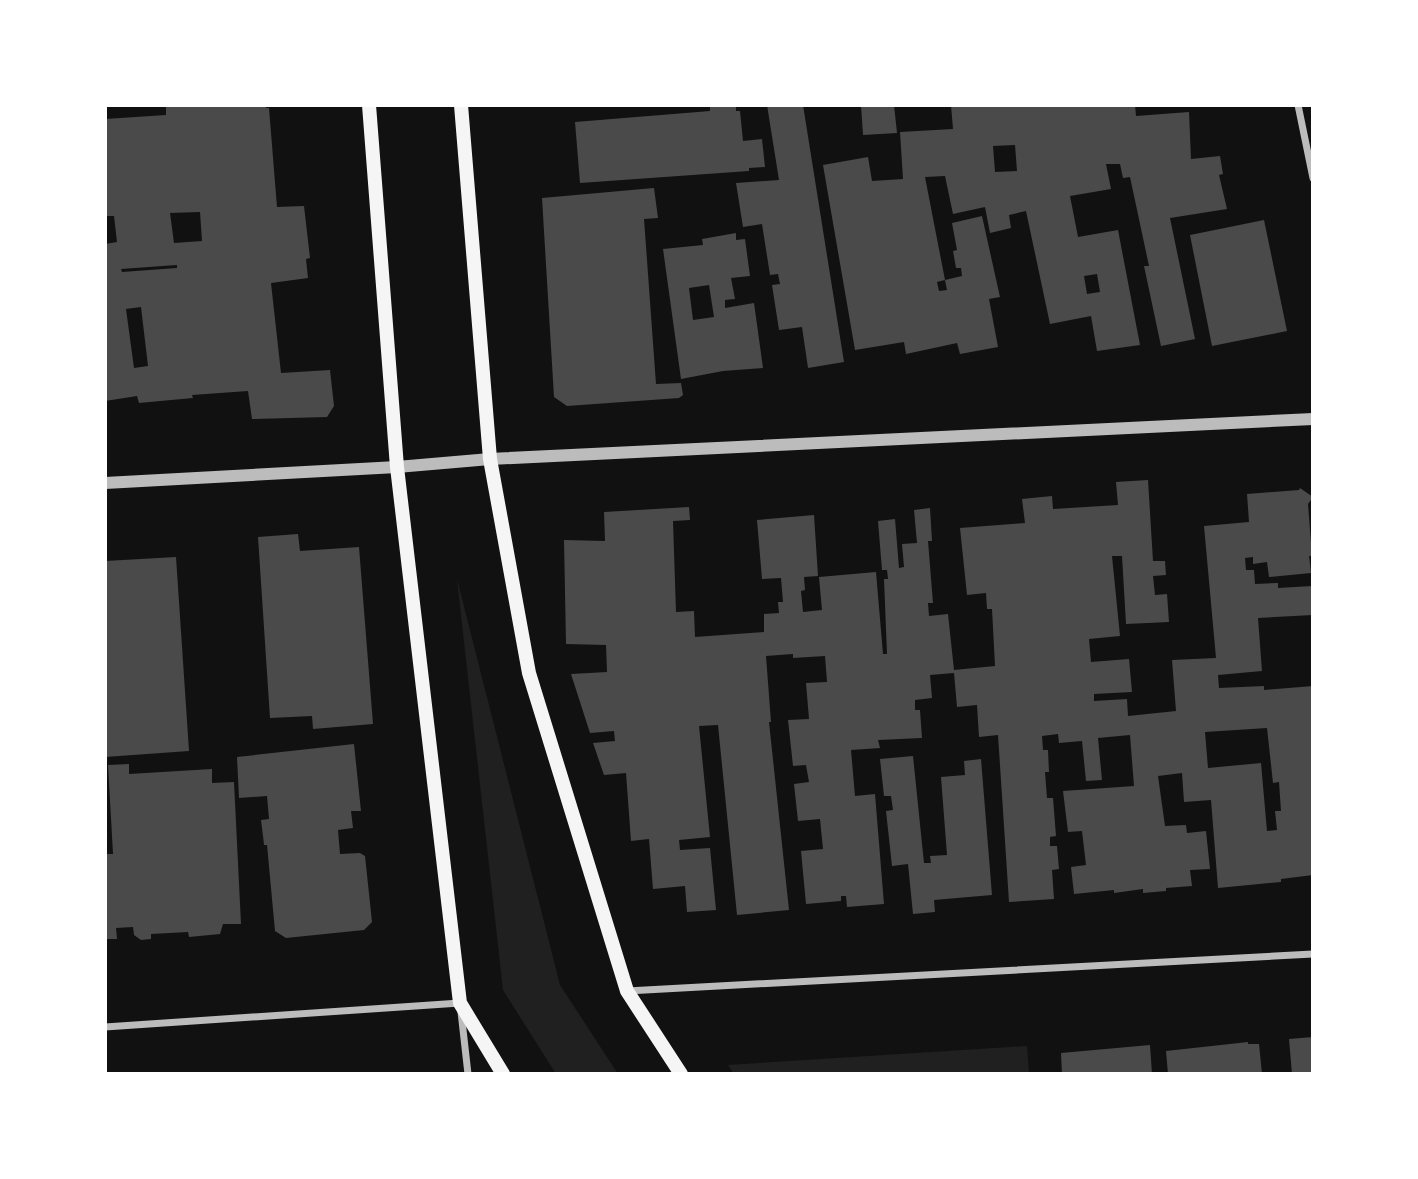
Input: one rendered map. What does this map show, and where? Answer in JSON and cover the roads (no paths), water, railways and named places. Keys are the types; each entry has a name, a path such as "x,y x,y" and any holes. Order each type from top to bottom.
{"main road":[{"path":"369,105 397,467 460,1003 503,1074"},
{"path":"461,105 490,460 529,673 627,990 681,1074"}],"street":[{"path":"1298,105 1313,178"},
{"path":"105,483 490,460 1313,419"},
{"path":"627,990 1313,954"},
{"path":"105,1027 460,1003 468,1074"}]}
